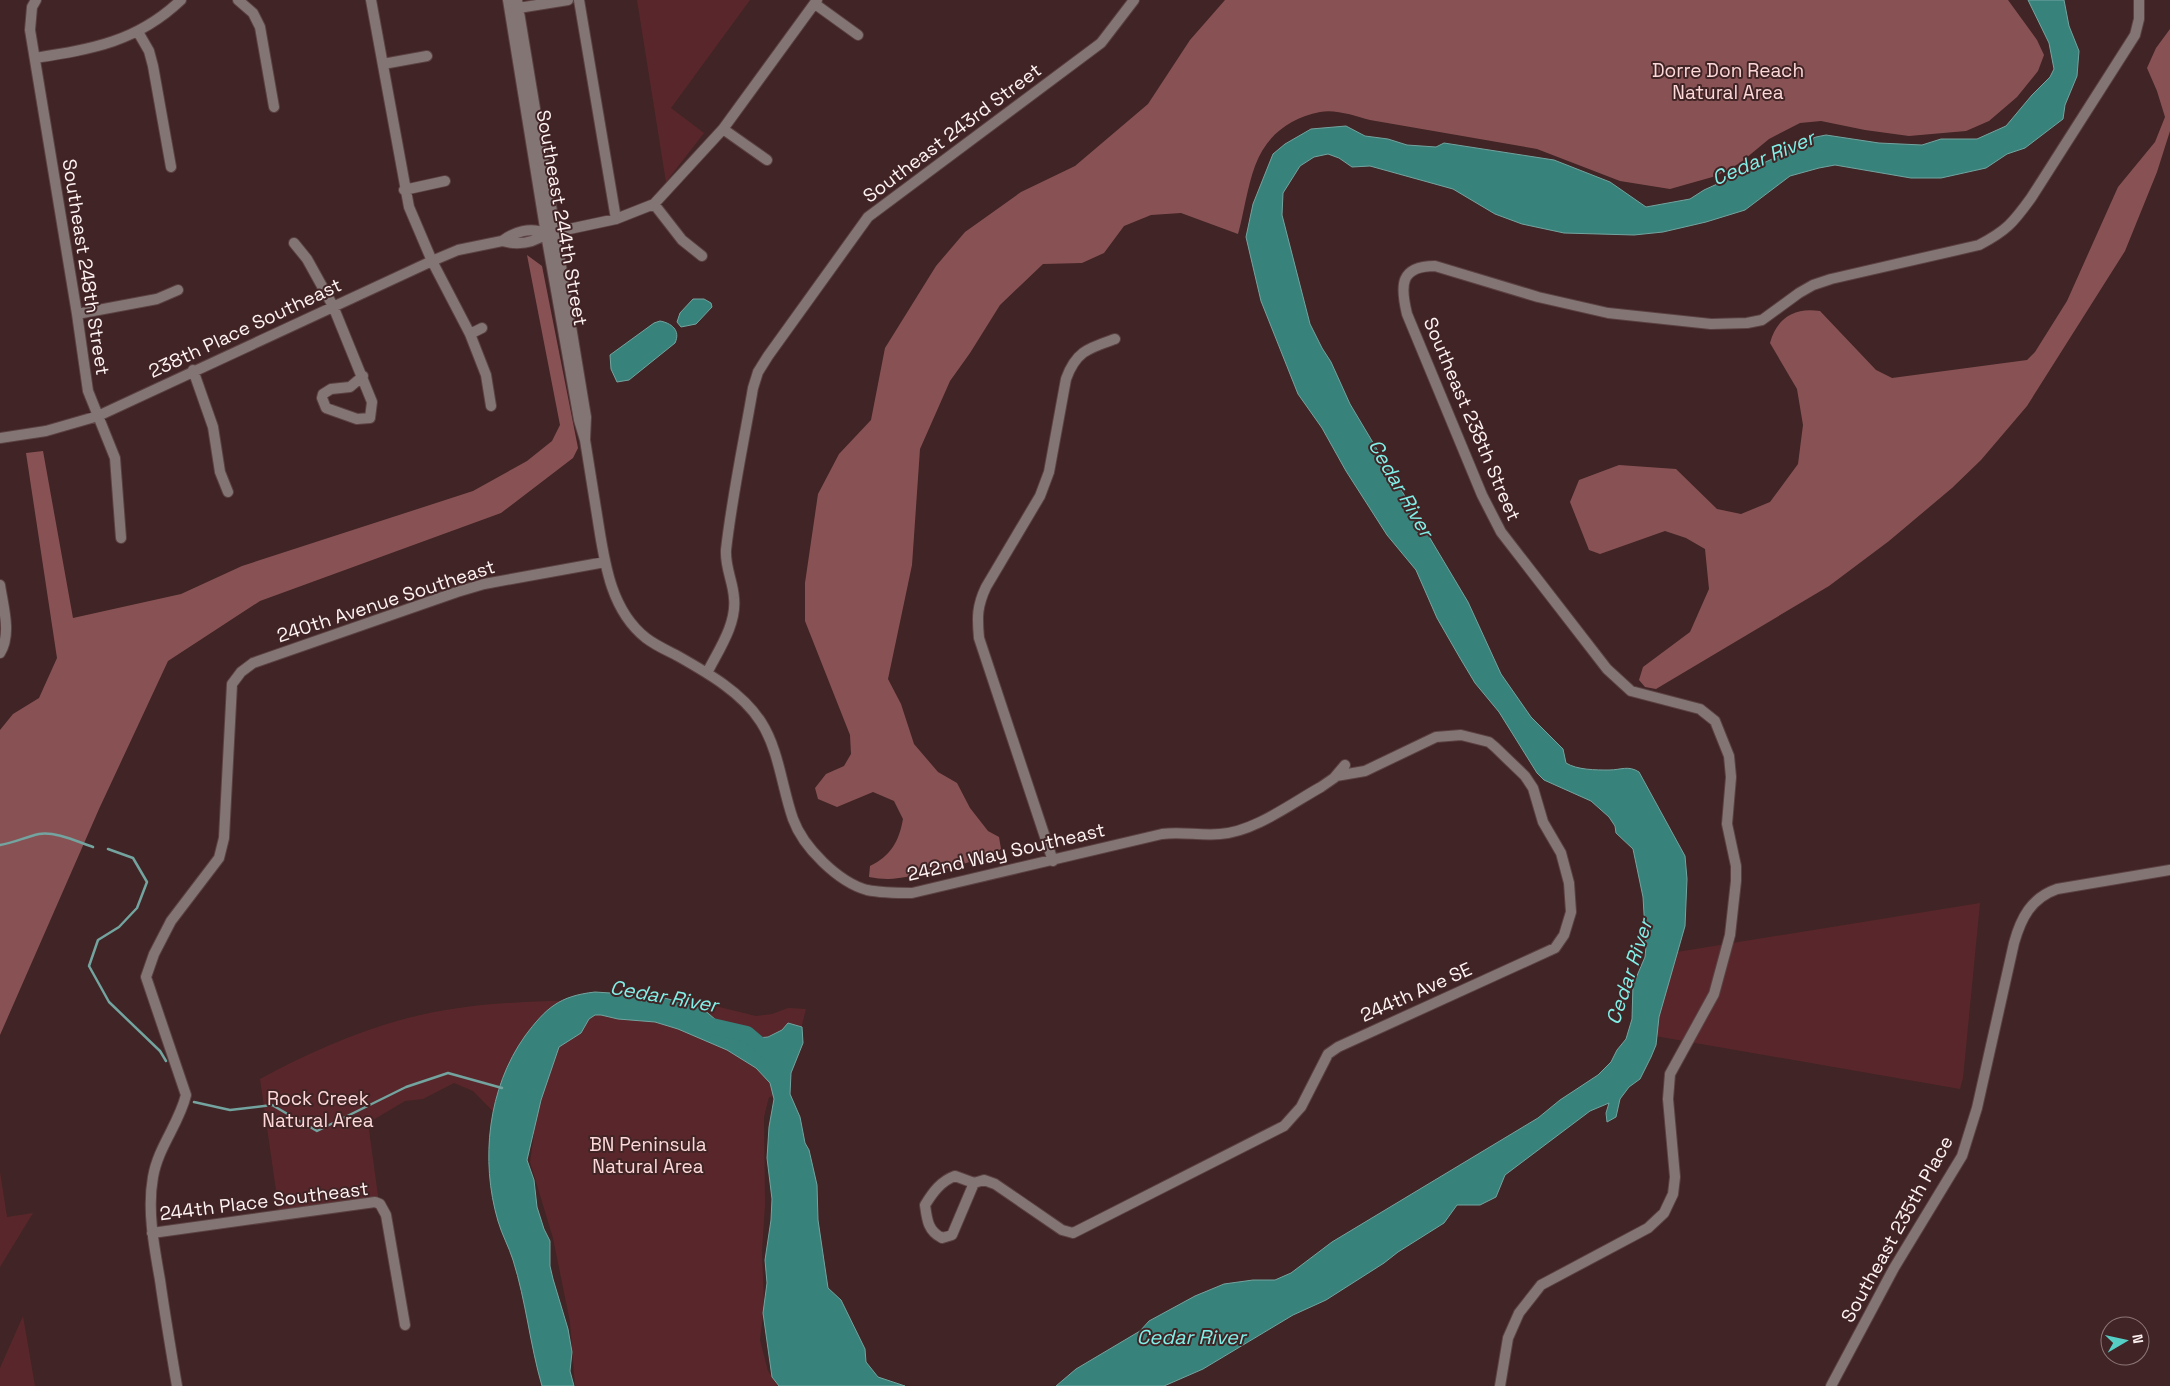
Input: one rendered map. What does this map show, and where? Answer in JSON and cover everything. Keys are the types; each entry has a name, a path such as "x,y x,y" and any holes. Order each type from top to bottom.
{"street":[{"name":"Southeast 248th Street","path":"36,0 30,17 35,58 88,391 115,458 121,538"},
{"path":"35,58 91,49 138,32 181,0"},
{"path":"238,0 253,13 260,27 274,108"},
{"path":"371,0 408,207 432,260 470,334 486,375 491,406"},
{"path":"513,4 568,0"},
{"path":"579,0 616,219"},
{"name":"Southeast 243rd Street","path":"707,673 726,635 732,616 734,599 726,568 729,532 753,388 758,372 768,356 868,217 1101,43 1134,0"},
{"name":"Southeast 238th Street","path":"1500,1386 1508,1338 1519,1313 1541,1285 1648,1228 1664,1213 1673,1194 1675,1177 1668,1099 1670,1074 1714,994 1730,935 1736,881 1736,866 1727,824 1731,777 1729,756 1715,721 1700,709 1631,691 1607,669 1501,532 1482,495 1408,314 1402,295 1405,279 1412,271 1422,266 1435,266 1538,297 1608,312 1731,324 1747,323 1767,318 1799,293 1813,285 1831,279 1979,245 1998,235 2014,221 2031,198 2135,35 2139,19 2139,0"},
{"path":"702,256 682,240 654,204 723,129 816,2 858,35"},
{"name":"Southeast 244th Street","path":"513,4 579,420 585,440 605,562 611,585 619,603 638,630"},
{"path":"138,32 153,66 171,167"},
{"path":"383,64 427,56"},
{"path":"723,129 767,160"},
{"path":"404,190 445,181"},
{"name":"238th Place Southeast","path":"0,438 46,431 98,416 193,370 432,260 458,250 502,241 511,234 536,229 550,233 616,219 654,204"},
{"path":"294,243 307,259 333,306 363,376 373,408 370,418 357,419 326,408 322,398 323,394 332,389 350,387 363,376"},
{"path":"77,314 157,299 178,290"},
{"path":"470,334 482,328"},
{"path":"1053,861 979,638 977,620 979,603 986,587 1040,496 1049,472 1070,365 1086,349 1115,339"},
{"path":"193,370 213,428 220,472 228,492"},
{"name":"240th Avenue Southeast","path":"152,1233 151,1201 153,1176 160,1152 182,1110 186,1095 146,977 154,954 171,921 218,858 224,838 232,684 241,672 252,663 484,584 605,562"},
{"path":"0,586 6,631 2,650"},
{"name":"242nd Way Southeast","path":"638,630 647,639 707,673 747,704 761,722 770,739 793,820 799,832 812,851 828,866 866,889 912,894 1162,834 1177,832 1220,834 1237,832 1310,793 1336,776 1344,765"},
{"name":"244th Ave SE","path":"974,1183 952,1235 942,1238 934,1234 929,1228 925,1205 931,1195 946,1179 955,1176 974,1183 984,1180 995,1184 1062,1230 1073,1233 1284,1126 1301,1107 1328,1054 1338,1047 1554,948 1564,935 1571,912 1569,883 1561,853 1543,822 1533,788 1525,776 1489,742 1461,735 1436,737 1365,771 1336,776"},
{"name":"Southeast 235th Place","path":"1831,1386 1894,1268 1962,1156 1977,1108 2014,943 2027,911 2044,894 2056,889 2170,870"},
{"name":"244th Place Southeast","path":"152,1233 369,1202 380,1204 386,1216 405,1325"},
{"path":"152,1233 176,1386"}],"green space":[{"path":"637,0 750,0 671,108 704,133 666,182"},
{"name":"Dorre Don Reach Natural Area","path":"1225,0 2008,0 2037,40 2044,55 2038,71 2017,97 1989,121 1966,131 1909,136 1821,121 1800,123 1769,139 1740,163 1716,176 1670,189 1620,181 1537,149 1370,120 1339,112 1320,112 1289,124 1272,137 1265,146 1252,174 1238,234 1181,213 1151,215 1124,226 1104,253 1082,263 1043,264 1000,305 950,381 920,449 912,565 888,679 901,704 914,744 938,772 957,783 970,808 988,831 999,837 1001,849 963,864 929,872 888,879 869,877 870,866 889,853 899,834 903,819 894,801 873,792 837,807 818,799 815,788 826,774 844,766 851,754 850,735 805,621 805,583 818,494 839,454 871,420 885,348 936,266 965,232 1021,192 1075,166 1148,104 1190,40"},
{"path":"2170,29 2170,131 2157,172 2125,251 2027,406 1981,460 1952,488 1889,541 1829,586 1656,689 1645,687 1639,680 1643,667 1690,632 1709,589 1705,549 1686,538 1665,531 1600,554 1589,550 1570,502 1579,480 1619,465 1676,469 1717,509 1741,514 1770,502 1798,464 1803,425 1797,389 1770,343 1773,334 1782,321 1788,316 1802,311 1820,311 1876,370 1892,378 2027,360 2035,352 2067,301 2118,187 2155,142 2165,117 2147,68 2156,48"},
{"path":"527,255 542,266 578,448 573,458 501,513 260,601 168,661 99,809 0,1035 0,730 13,714 39,698 57,658 26,453 43,451 73,618 181,594 242,566 473,491 527,461 552,441 560,425"},
{"path":"1980,903 1963,1078 1960,1089 1655,1036 1657,1018 1677,952"},
{"name":"BN Peninsula Natural Area","path":"647,1000 699,1002 756,1016 772,1014 788,1008 806,1009 784,1095 769,1097 764,1117 765,1205 762,1251 764,1305 760,1340 768,1371 778,1386 575,1386 570,1322 553,1238 530,1162 534,1134 518,1137 473,1091 454,1083 423,1099 405,1101 368,1123 379,1203 280,1218 260,1079 312,1053 348,1038 404,1019 434,1012 464,1007 525,1002"},
{"path":"0,1172 7,1217 33,1213 0,1267"},
{"path":"23,1316 35,1386 0,1386 0,1368"}],"water":[{"name":"Cedar River","path":"2028,0 2064,0 2069,26 2079,51 2077,76 2065,105 2063,119 2025,148 2007,154 1986,168 1941,178 1911,178 1835,165 1819,168 1790,176 1745,210 1663,232 1634,235 1564,233 1522,224 1495,214 1453,189 1370,166 1352,167 1339,158 1328,154 1314,157 1300,166 1283,193 1282,215 1310,324 1331,362 1350,404 1468,602 1501,674 1531,717 1563,749 1566,763 1587,769 1609,770 1628,768 1639,772 1685,856 1687,879 1685,926 1659,1017 1656,1045 1640,1079 1629,1087 1620,1099 1616,1117 1607,1122 1606,1113 1609,1103 1590,1111 1505,1175 1496,1197 1480,1205 1457,1205 1444,1223 1384,1263 1326,1300 1293,1315 1203,1369 1164,1386 1056,1386 1076,1369 1140,1331 1149,1321 1195,1296 1224,1284 1253,1280 1275,1280 1291,1273 1332,1242 1538,1118 1560,1100 1598,1075 1611,1062 1617,1050 1626,1039 1632,1019 1633,985 1645,957 1643,897 1633,849 1616,833 1615,826 1609,817 1591,801 1544,780 1537,773 1499,712 1475,683 1460,658 1437,618 1416,570 1387,535 1346,471 1322,428 1298,394 1261,301 1246,237 1253,204 1273,154 1285,144 1311,129 1346,126 1365,136 1388,139 1407,145 1436,147 1444,143 1554,160 1610,182 1646,207 1690,199 1704,190 1781,155 1793,145 1816,137 1826,135 1879,143 1922,145 1941,139 1977,139 2006,126 2050,77 2054,69 2049,43"},
{"path":"693,299 704,299 711,303 712,307 696,324 681,327 677,322 680,313"},
{"path":"660,321 668,323 674,328 677,334 675,343 629,380 617,382 611,369 610,355 654,323"},
{"path":"595,992 657,996 702,1008 723,1026 747,1039 768,1037 782,1030 788,1023 802,1027 803,1043 791,1073 790,1094 800,1117 817,1185 818,1220 828,1288 841,1300 865,1349 866,1362 878,1377 905,1386 779,1386 772,1377 763,1313 767,1283 765,1260 772,1199 767,1158 769,1127 774,1099 770,1083 756,1068 727,1050 678,1029 655,1022 595,1015 589,1019 581,1033 559,1047 541,1100 527,1160 534,1180 537,1207 550,1241 550,1266 568,1329 572,1352 570,1371 574,1386 542,1386 517,1276 492,1198 489,1174 491,1125 495,1101 503,1078 512,1056 525,1036 554,1005 572,997"}],"waterway":[{"path":"0,845 45,833 93,847"},
{"path":"108,849 133,858 147,882 137,908 119,927 98,940 89,966 109,1002 160,1051 166,1061"},
{"name":"Cedar River","path":"708,1025 747,1034 768,1052"},
{"path":"194,1102 230,1110 272,1105 317,1131 406,1087 448,1073 502,1088"}],"park label":[{"name":"Rock Creek Natural Area","path":"318,1109"}]}
